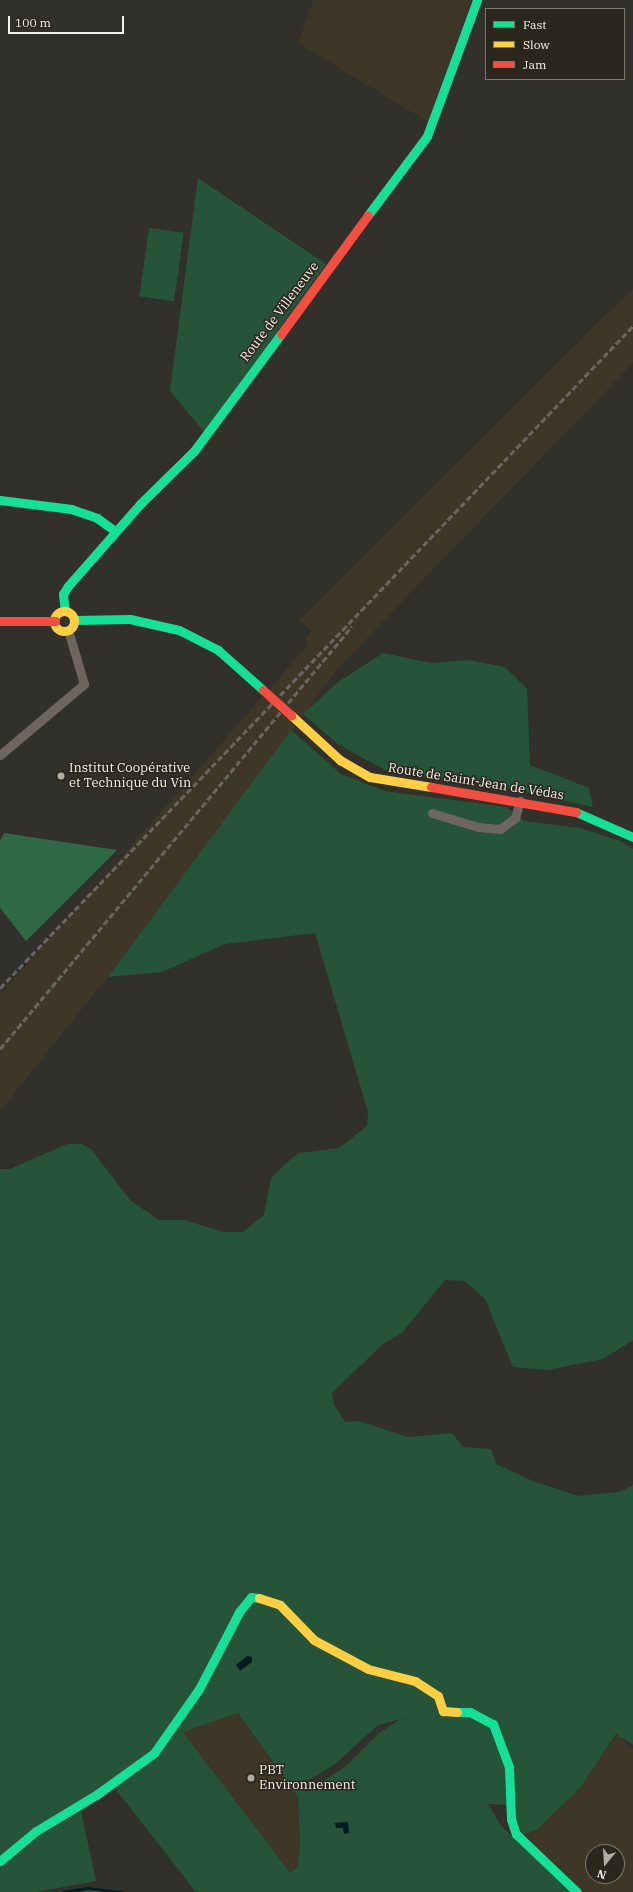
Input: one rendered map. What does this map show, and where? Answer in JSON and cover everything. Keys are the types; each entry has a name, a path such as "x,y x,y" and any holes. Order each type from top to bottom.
{"street":[{"name":"Route de Villeneuve","path":"65,611 63,594 68,586 115,531 194,451 427,136 477,0"},
{"path":"0,500 71,509 97,518 115,531"},
{"path":"0,755 84,684 68,630 74,620 65,611 57,615 55,621 59,629 68,630"},
{"name":"Route de Saint-Jean de Védas","path":"74,620 130,619 179,630 218,650 340,760 370,777 574,810 633,837"},
{"path":"0,621 55,621"},
{"path":"432,813 478,827 500,829 515,818 520,801"},
{"path":"0,1861 36,1831 96,1795 154,1753 200,1689 239,1612 251,1597 269,1599 280,1605 314,1640 368,1669 415,1682 438,1696 443,1711 470,1712 493,1724 509,1767 511,1819 516,1834 577,1892"}],"shaded area":[{"path":"313,0 471,0 428,122 298,43"},
{"path":"633,288 633,363 339,667 108,977 0,1111 0,995 307,646 305,639 312,631 299,620"},
{"path":"237,1713 298,1797 300,1847 297,1868 290,1873 183,1732"},
{"path":"617,1734 633,1749 633,1892 574,1892 522,1835 538,1829 580,1788"}],"green space":[{"path":"198,178 326,264 204,432 170,391"},
{"path":"149,228 184,233 174,301 139,296"},
{"path":"383,653 431,663 468,660 505,667 527,689 530,765 589,788 593,807 516,790 387,771 339,745 303,714 338,682"},
{"path":"291,730 341,774 385,791 506,807 525,821 580,828 620,841 633,849 633,1340 603,1359 547,1370 513,1367 485,1299 465,1281 445,1280 401,1334 384,1343 332,1393 334,1405 345,1422 359,1421 408,1437 452,1433 463,1447 491,1449 496,1464 535,1482 579,1496 619,1492 633,1485 633,1745 616,1734 580,1788 538,1829 522,1835 511,1805 488,1804 501,1826 574,1892 196,1892 114,1787 81,1811 96,1881 36,1892 0,1892 0,1169 10,1169 67,1144 81,1144 91,1149 130,1200 159,1220 184,1220 223,1232 243,1232 264,1215 271,1178 292,1158 300,1153 339,1148 367,1126 368,1112 315,933 225,944 162,972 108,977","holes":["238,1713 298,1797 300,1847 297,1868 290,1873 183,1732","421,1714 399,1720 379,1733 345,1767 306,1792 300,1785 334,1765 378,1725"]},
{"path":"4,833 117,850 26,941 0,908 0,841"},
{"path":"90,1887 116,1890 129,1892 56,1892"}],"water":[{"path":"247,1656 252,1657 252,1662 240,1671 236,1665"},
{"path":"348,1822 349,1833 344,1834 343,1828 336,1828 335,1823"}],"waterway":[{"path":"63,1892 89,1888 123,1892"}],"railway":[{"path":"0,988 633,326"},
{"path":"0,1049 352,626"}],"traffic: fast":[{"path":"368,215 427,136 477,0"},
{"path":"65,611 63,594 68,586 140,504 194,451 281,334"},
{"path":"0,500 71,509 97,518 115,531"},
{"path":"74,620 130,619 179,630 218,650 263,690"},
{"path":"576,812 633,837"},
{"path":"0,1861 36,1831 96,1795 154,1753 199,1689 239,1612 251,1597 259,1598"},
{"path":"457,1712 470,1712 493,1724 509,1767 511,1819 516,1834 577,1892"}],"traffic: slow":[{"path":"64,611 71,614 74,621 71,628 64,631 57,628 54,621 57,614 64,611"},
{"path":"291,715 340,760 370,777 431,787"},
{"path":"259,1598 280,1605 314,1640 368,1669 415,1681 438,1696 443,1711 457,1712"}],"traffic: jam":[{"path":"281,334 368,215"},
{"path":"0,621 55,621"},
{"path":"263,690 291,715"},
{"path":"431,787 576,812"}],"place":[{"name":"Institut Coopérative et Technique du Vin","path":"61,776"},
{"name":"PBT Environnement","path":"251,1778"}]}
